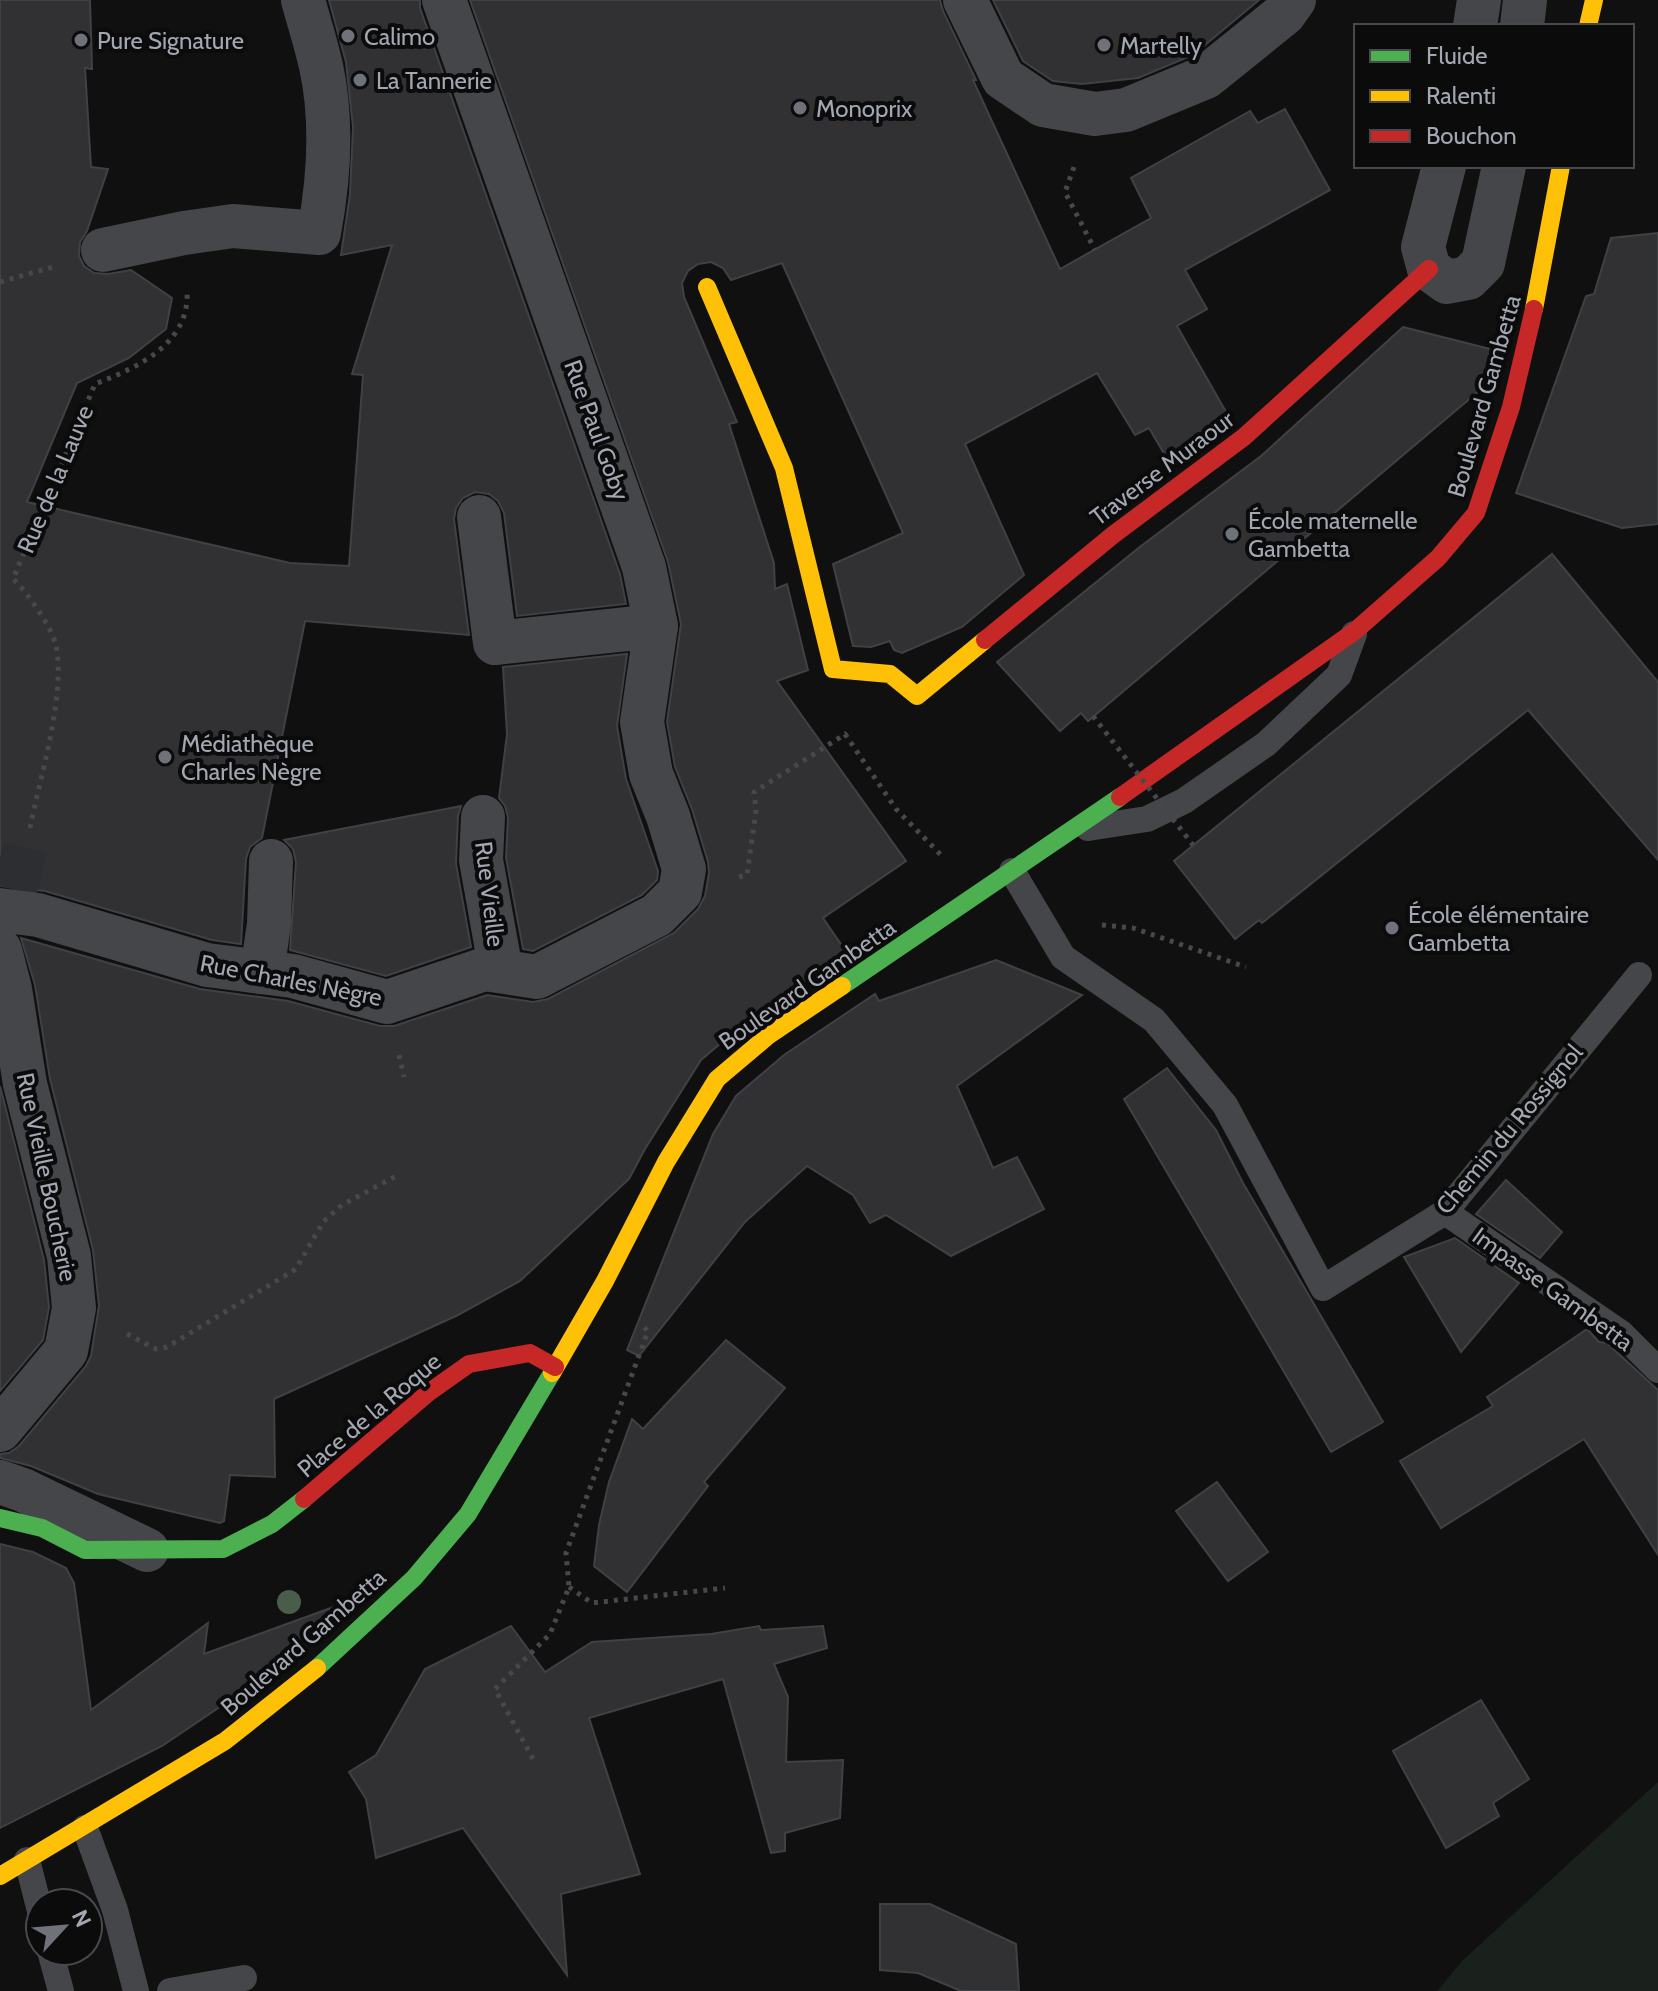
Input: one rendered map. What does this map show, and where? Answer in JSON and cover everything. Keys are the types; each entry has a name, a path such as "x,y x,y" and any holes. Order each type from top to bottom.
{"street":[{"path":"103,250 233,226 319,233 326,197 329,126 322,67 303,0"},
{"name":"Rue Paul Goby","path":"444,0 644,567 656,626 642,722 651,774 684,869"},
{"path":"965,0 1003,78 1043,105 1095,114 1126,110 1206,77 1284,14 1294,0"},
{"path":"1475,24 1479,0"},
{"path":"1522,24 1525,0"},
{"path":"1588,24 1594,0"},
{"path":"1443,168 1423,247 1429,269 1447,282 1468,278 1483,263 1504,168"},
{"name":"Boulevard Gambetta","path":"0,1876 85,1828 225,1741 328,1659 414,1578 475,1504 605,1281 666,1162 717,1079 769,1035 1073,831 1355,631 1438,558 1476,513 1514,392 1542,274 1561,168"},
{"name":"Traverse Muraour","path":"917,696 1113,535 1244,437 1429,269"},
{"path":"707,287 784,468 833,669 890,674 917,696"},
{"path":"479,517 495,643 656,626"},
{"name":"Rue Vieille","path":"483,817 481,860 501,971"},
{"path":"262,972 269,924 271,861"},
{"name":"Rue Charles Nègre","path":"6,915 38,915 207,965 293,976 387,1002 485,969 537,977 657,915 680,892 684,869"},
{"name":"Rue Vieille Boucherie","path":"0,1430 66,1351 74,1308 69,1256 25,1084 10,989 6,915"},
{"name":"Place de la Roque","path":"147,1550 223,1549 272,1524 318,1489 428,1393 469,1364 530,1353 555,1367"},
{"path":"0,1482 147,1550"},
{"path":"0,1518 42,1528 85,1550 147,1550"}],"lane":[{"path":"1073,831 1147,819 1184,801 1266,744 1339,675 1355,631"},
{"name":"Chemin du Rossignol","path":"1012,871 1063,957 1154,1020 1225,1105 1323,1288 1445,1212 1639,975"},
{"name":"Impasse Gambetta","path":"1445,1212 1621,1333 1658,1370"},
{"path":"85,1828 115,1910 136,1991"},
{"path":"27,1860 34,1887"},
{"path":"54,1967 61,1991"},
{"path":"170,1991 244,1978"}],"path":[{"path":"1095,114 1065,192 1095,250"},
{"name":"Rue de la Lauve","path":"30,828 59,691 56,643 25,589 13,579 95,384 132,370 174,338 189,306"},
{"path":"684,869 728,881 747,875 756,810 754,792 845,734 917,696"},
{"path":"1093,716 1193,845"},
{"path":"845,734 896,809 949,863"},
{"path":"74,1308 156,1349 167,1347 296,1269 323,1222 342,1205 398,1175"},
{"path":"533,1759 495,1689 550,1634 569,1587 566,1553 648,1331 640,1323"},
{"path":"569,1587 592,1603 725,1588"}],"shaded area":[{"path":"1658,1782 1658,1991 1437,1991 1463,1960"}],"building":[{"path":"0,0 90,0 92,69 85,68 91,167 108,169 87,231 80,242 79,256 84,266 94,273 131,270 172,298 166,329 129,358 77,383 27,502 290,563 349,566 363,375 352,374 392,245 341,255 350,194 353,127 346,62 329,0 420,0 420,8 620,574 626,604 517,616 504,513 498,501 489,494 475,492 463,498 456,508 454,519 469,635 305,621 262,838 250,847 246,859 241,944 212,940 45,891 0,886"},
{"path":"470,0 940,0 976,80 973,80 1060,269 1151,218 1131,178 1250,111 1258,123 1285,109 1330,190 1185,270 1207,309 1177,326 1229,417 1169,462 1149,428 1135,435 1097,373 965,444 1024,575 962,627 902,653 894,650 890,641 871,647 853,646 833,564 903,533 782,263 731,280 723,268 711,262 698,264 688,271 682,283 684,297 737,422 729,424 774,563 775,589 787,584 808,670 777,681 906,861 823,918 847,953 755,1014 701,1060 629,1179 520,1281 458,1315 274,1399 275,1477 230,1475 224,1521 220,1523 98,1494 31,1466 0,1458 0,1454 9,1453 19,1446 86,1366 91,1356 99,1306 93,1250 50,1079 35,985 21,938 200,989 288,1001 380,1026 394,1026 487,995 533,1002 548,999 674,933 698,909 705,896 709,873 692,809 675,767 667,722 681,624 668,562"},
{"name":"Martelly","path":"993,0 1259,0 1193,55 1138,78 1082,84 1053,81 1023,61"},
{"path":"1658,233 1658,524 1622,528 1516,493 1586,296 1594,294 1611,238"},
{"name":"École maternelle Gambetta","path":"1403,327 1498,351 1492,380 1088,721 1081,713 1060,731 997,662 1141,546 1261,456"},
{"path":"1552,554 1658,682 1658,860 1528,710 1262,923 1259,920 1235,939 1174,861"},
{"path":"627,654 617,726 626,779 658,871 657,880 642,895 533,951 523,949 506,858 508,817 499,798 507,734 503,667"},
{"path":"461,806 456,864 471,947 386,976 290,950 296,862 293,849 284,840"},
{"path":"996,960 1082,995 957,1086 993,1168 1017,1157 1044,1209 951,1256 886,1215 870,1223 853,1195 807,1166 745,1222 639,1356 627,1350 713,1134 736,1096 784,1055 875,994 879,1001"},
{"path":"1167,1068 1216,1130 1243,1183 1383,1422 1331,1452 1124,1099"},
{"path":"0,1086 44,1260 49,1307 43,1340 0,1391"},
{"path":"1506,1180 1562,1232 1540,1258 1476,1214"},
{"path":"1455,1238 1519,1283 1461,1352 1404,1257"},
{"path":"1587,1329 1599,1342 1607,1343 1658,1390 1658,1555 1584,1439 1441,1528 1400,1461 1493,1406 1487,1397"},
{"path":"726,1340 785,1388 704,1482 708,1486 627,1592 594,1566 609,1482 632,1419 643,1429"},
{"path":"1217,1482 1268,1552 1228,1581 1176,1511"},
{"path":"0,1544 33,1552 66,1568 74,1583 91,1710 208,1623 204,1654 339,1605 342,1611 312,1640 267,1675 162,1746 0,1828"},
{"path":"511,1626 545,1672 592,1642 711,1634 759,1626 761,1630 823,1626 827,1648 774,1664 788,1697 786,1762 843,1760 840,1818 785,1833 785,1851 771,1853 723,1679 589,1718 640,1874 561,1894 567,1975 463,1828 376,1858 366,1799 349,1772 376,1755 425,1669"},
{"path":"1481,1700 1529,1779 1493,1803 1499,1816 1446,1848 1393,1751"},
{"path":"880,1904 930,1904 1016,1944 1019,1991 961,1991 918,1973 880,1970"}],"tunnel":[{"path":"15,890 30,828"}],"traffic: fast":[{"path":"842,986 1120,797"},
{"path":"317,1668 414,1578 468,1514 552,1373"},
{"path":"0,1518 42,1528 85,1550 223,1549 272,1524 304,1499"}],"traffic: slow":[{"path":"1588,24 1594,0"},
{"path":"1534,309 1561,168"},
{"path":"707,287 784,468 833,669 890,674 917,696 985,640"},
{"path":"552,1373 605,1281 666,1162 717,1079 769,1035 842,986"},
{"path":"0,1876 225,1741 317,1668"}],"traffic: jam":[{"path":"985,640 1113,535 1244,437 1429,269"},
{"path":"1120,797 1355,631 1438,558 1476,513 1511,407 1534,309"},
{"path":"304,1499 428,1393 469,1364 530,1353 555,1367"}],"place":[{"name":"Calimo","path":"348,36"},
{"name":"Pure Signature","path":"81,40"},
{"name":"Martelly","path":"1104,45"},
{"name":"La Tannerie","path":"360,80"},
{"name":"Monoprix","path":"800,108"},
{"name":"École maternelle Gambetta","path":"1232,534"},
{"name":"Médiathèque Charles Nègre","path":"165,757"},
{"name":"École élémentaire Gambetta","path":"1392,928"}]}
